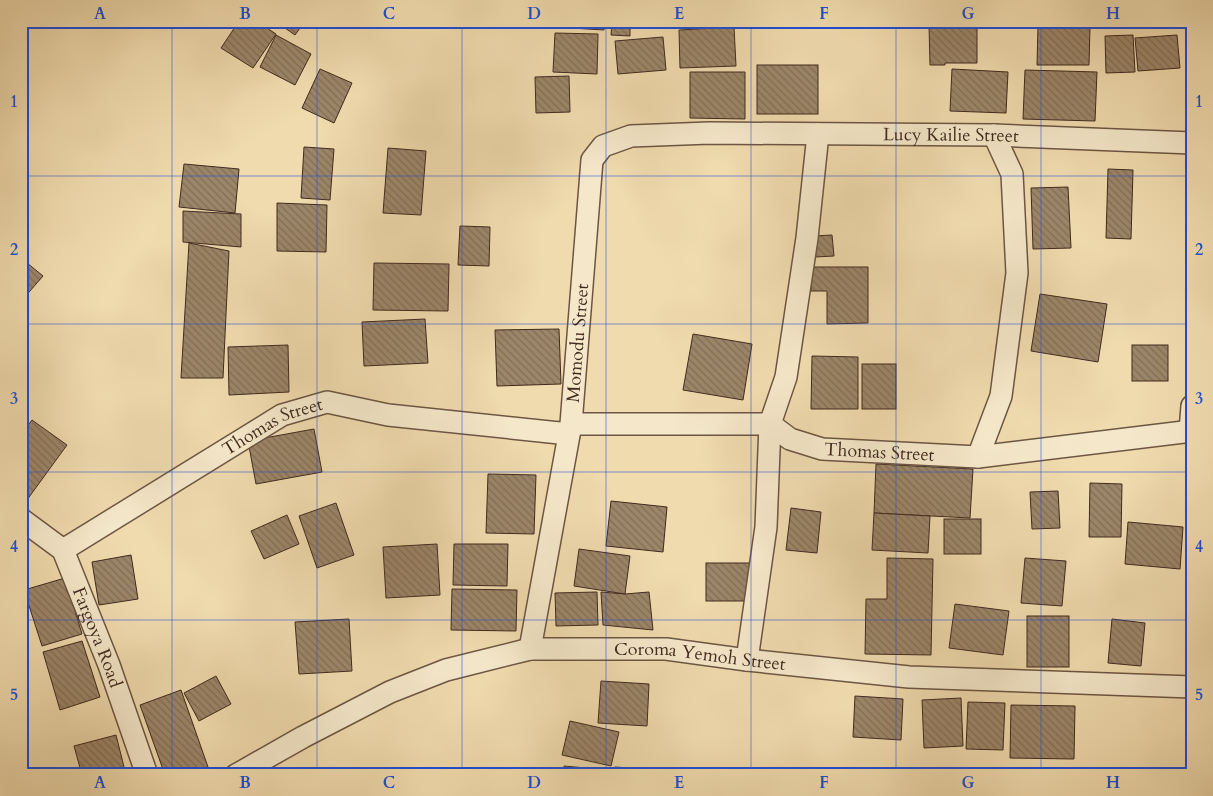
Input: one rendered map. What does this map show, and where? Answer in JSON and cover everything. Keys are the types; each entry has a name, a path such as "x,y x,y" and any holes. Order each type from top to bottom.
{"street":[{"name":"Lucy Kailie Street","path":"709,133 994,135 1192,143"},
{"name":"Momodu Street","path":"530,649 570,429 592,160 603,146 631,136 709,133"},
{"path":"747,660 766,527 770,424 786,377 806,238 818,134"},
{"path":"978,458 1001,396 1017,274 1012,174 994,135"},
{"name":"Thomas Street","path":"63,550 282,416 328,402 388,415 570,429 770,424 790,439 822,449 978,458 1191,430"},
{"path":"1191,430 1192,406"},
{"path":"21,519 63,550"},
{"name":"Fargoya Road","path":"63,550 110,665 147,775"},
{"name":"Coroma Yemoh Street","path":"236,775 303,736 390,692 446,670 530,649 666,649 747,660 910,676 1192,687"}],"building":[{"path":"239,21 256,21 276,34 253,68 221,48"},
{"path":"275,21 305,21 295,35"},
{"path":"555,21 605,21 604,30 554,27"},
{"path":"612,21 630,21 630,36 611,35"},
{"path":"930,21 981,21 981,27 977,25 929,25"},
{"path":"929,25 977,25 977,63 930,65"},
{"path":"1038,26 1090,27 1089,65 1037,65"},
{"path":"734,27 736,66 680,68 679,30"},
{"path":"555,33 598,34 597,74 553,72"},
{"path":"276,35 311,54 295,85 260,67"},
{"path":"1133,35 1135,72 1106,73 1105,36"},
{"path":"1177,35 1180,68 1138,71 1135,38"},
{"path":"663,37 666,70 618,74 615,41"},
{"path":"757,65 818,65 818,114 757,114"},
{"path":"320,69 352,83 334,123 302,108"},
{"path":"952,69 1008,72 1006,113 950,111"},
{"path":"1025,70 1097,72 1095,121 1023,119"},
{"path":"690,72 745,72 745,119 690,118"},
{"path":"569,76 570,112 536,113 535,77"},
{"path":"304,147 334,149 330,200 301,198"},
{"path":"388,148 426,151 421,215 383,213"},
{"path":"184,164 239,169 235,213 179,207"},
{"path":"1108,169 1133,170 1131,239 1106,238"},
{"path":"1068,187 1071,248 1033,249 1031,188"},
{"path":"277,203 327,205 326,252 277,251"},
{"path":"183,211 241,214 241,247 183,242"},
{"path":"460,226 490,227 489,266 458,265"},
{"path":"832,235 834,256 815,257 813,236"},
{"path":"189,243 229,251 223,378 181,378"},
{"path":"21,258 43,276 23,299 21,297"},
{"path":"374,263 449,264 448,311 373,310"},
{"path":"811,267 868,267 868,323 827,324 827,291 811,291"},
{"path":"1040,294 1107,304 1098,362 1031,351"},
{"path":"21,302 27,306 21,313"},
{"path":"425,319 428,363 364,366 362,322"},
{"path":"559,329 561,384 497,386 495,330"},
{"path":"693,334 752,344 743,400 683,390"},
{"path":"288,345 289,392 229,395 228,347"},
{"path":"1132,345 1168,345 1168,381 1132,381"},
{"path":"812,356 858,357 858,409 811,409"},
{"path":"862,364 896,364 896,409 862,409"},
{"path":"32,420 67,445 24,504 21,502 21,435"},
{"path":"314,429 322,472 256,484 248,441"},
{"path":"876,464 973,469 970,518 874,513"},
{"path":"488,474 536,475 534,534 486,533"},
{"path":"1090,483 1122,484 1121,537 1089,537"},
{"path":"1058,491 1060,528 1032,529 1030,492"},
{"path":"611,501 667,507 663,552 606,546"},
{"path":"336,503 354,555 317,568 299,516"},
{"path":"791,508 821,512 817,553 786,550"},
{"path":"874,513 930,516 928,553 872,550"},
{"path":"287,515 299,544 264,559 251,531"},
{"path":"944,519 981,519 981,554 944,554"},
{"path":"1128,522 1183,527 1180,569 1125,564"},
{"path":"437,544 440,595 386,598 383,547"},
{"path":"454,544 508,544 507,586 453,585"},
{"path":"579,549 630,556 625,594 574,586"},
{"path":"131,555 138,599 99,605 92,562"},
{"path":"887,558 933,559 931,655 865,654 866,599 887,599"},
{"path":"1025,558 1066,561 1062,606 1021,603"},
{"path":"706,563 754,563 754,601 706,601"},
{"path":"65,578 82,634 42,646 24,590"},
{"path":"452,589 517,590 516,631 451,630"},
{"path":"597,592 598,625 556,626 555,593"},
{"path":"601,592 625,594 649,592 653,630 603,625"},
{"path":"955,604 1009,611 1003,655 949,648"},
{"path":"1027,616 1069,616 1069,667 1027,667"},
{"path":"349,619 352,671 299,674 295,622"},
{"path":"1112,619 1145,623 1141,666 1108,663"},
{"path":"82,641 100,697 60,710 43,652"},
{"path":"216,676 231,704 199,721 184,693"},
{"path":"601,681 649,684 647,726 598,723"},
{"path":"181,690 208,767 185,775 165,775 140,705"},
{"path":"855,696 903,699 901,740 853,737"},
{"path":"961,698 963,746 924,748 922,700"},
{"path":"968,702 1005,703 1003,750 966,749"},
{"path":"1011,705 1075,706 1074,759 1010,758"},
{"path":"570,721 619,732 611,766 562,755"},
{"path":"116,735 126,775 82,775 74,746"},
{"path":"564,766 608,770 608,775 563,775"},
{"path":"615,767 659,770 659,775 614,775"}]}
